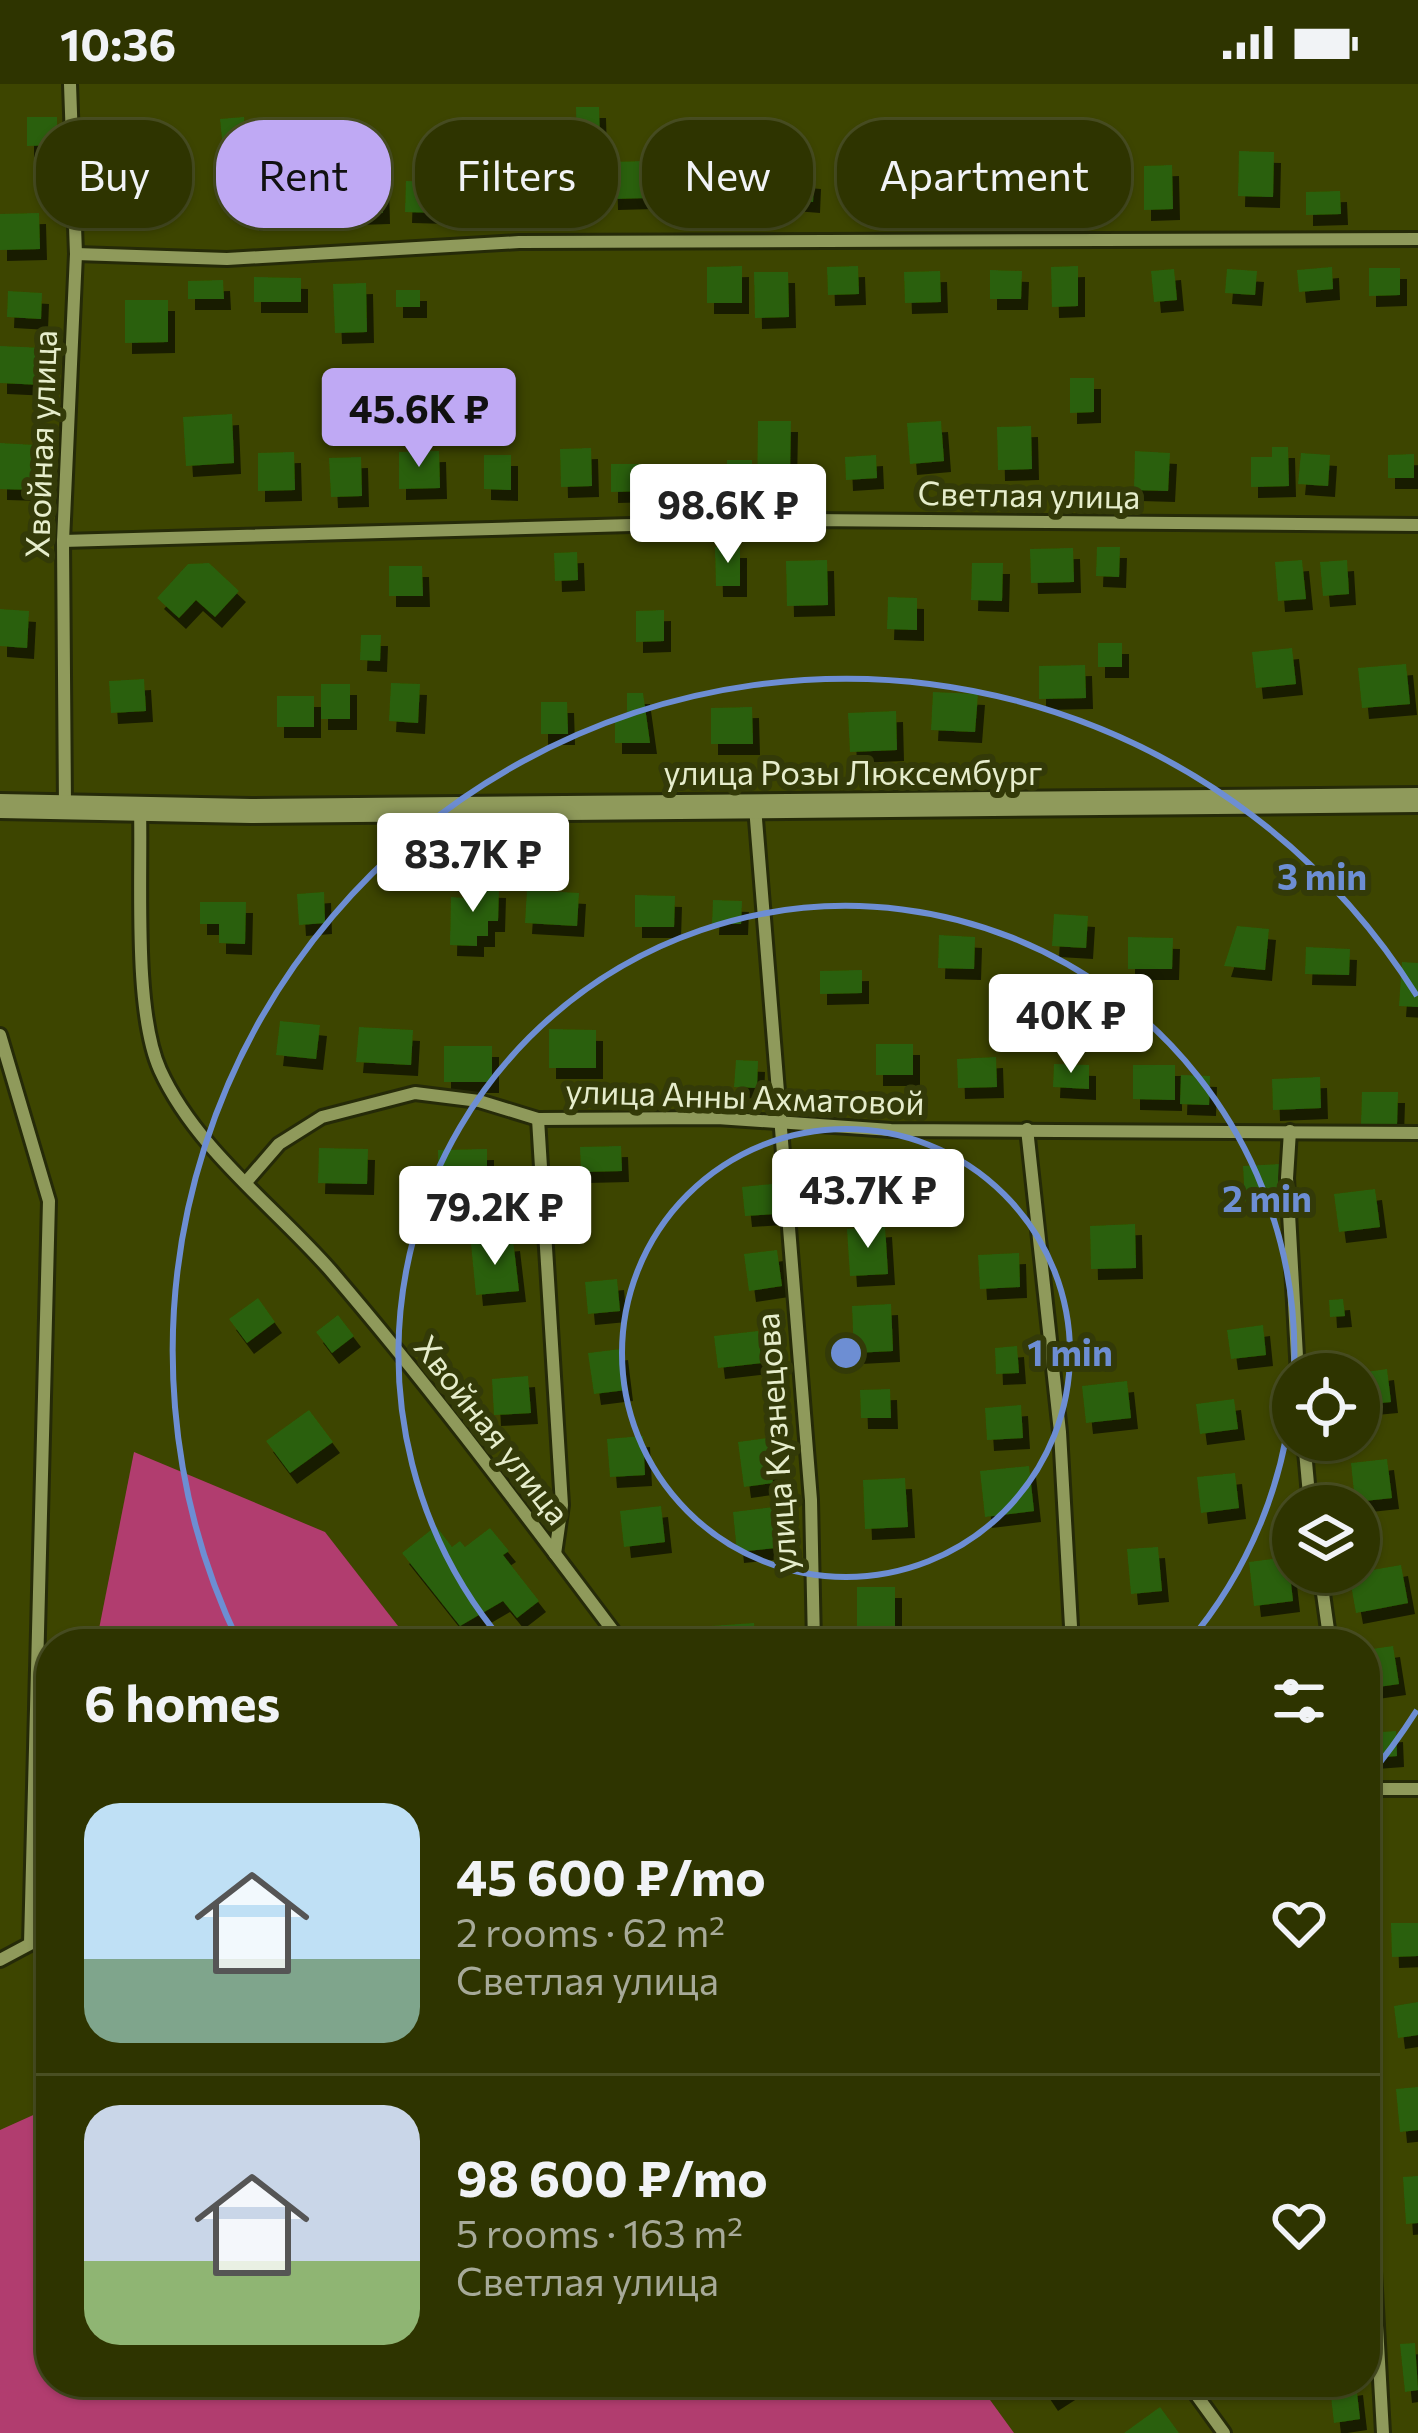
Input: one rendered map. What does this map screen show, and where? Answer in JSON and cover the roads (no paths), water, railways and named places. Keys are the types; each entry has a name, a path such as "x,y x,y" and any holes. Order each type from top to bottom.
{"street":[{"name":"Хвойная улица","path":"65,807 63,541 76,254 70,84"},
{"path":"76,254 226,259 519,242 1418,239"},
{"name":"Светлая улица","path":"63,541 806,520 1418,525"},
{"name":"улица Розы Люксембург","path":"0,806 251,812 1418,800"},
{"name":"Хвойная улица","path":"140,806 146,1002 160,1069 214,1148 344,1287 612,1629"},
{"name":"улица Кузнецова","path":"755,807 811,1500 814,1629"},
{"path":"0,1035 49,1201 38,1629"},
{"name":"улица Анны Ахматовой","path":"247,1182 279,1144 322,1117 415,1093 479,1101 538,1119 891,1130 1418,1133"},
{"path":"538,1119 562,1505 555,1554"},
{"path":"1028,1129 1060,1432 1071,1629"},
{"path":"1290,1131 1287,1178 1297,1353"},
{"path":"1323,1593 1328,1629"},
{"path":"0,1960 30,1944 36,1709"},
{"path":"1380,1789 1418,1790"},
{"path":"1380,2379 1383,2433"},
{"path":"1198,2397 1224,2433"}]}
